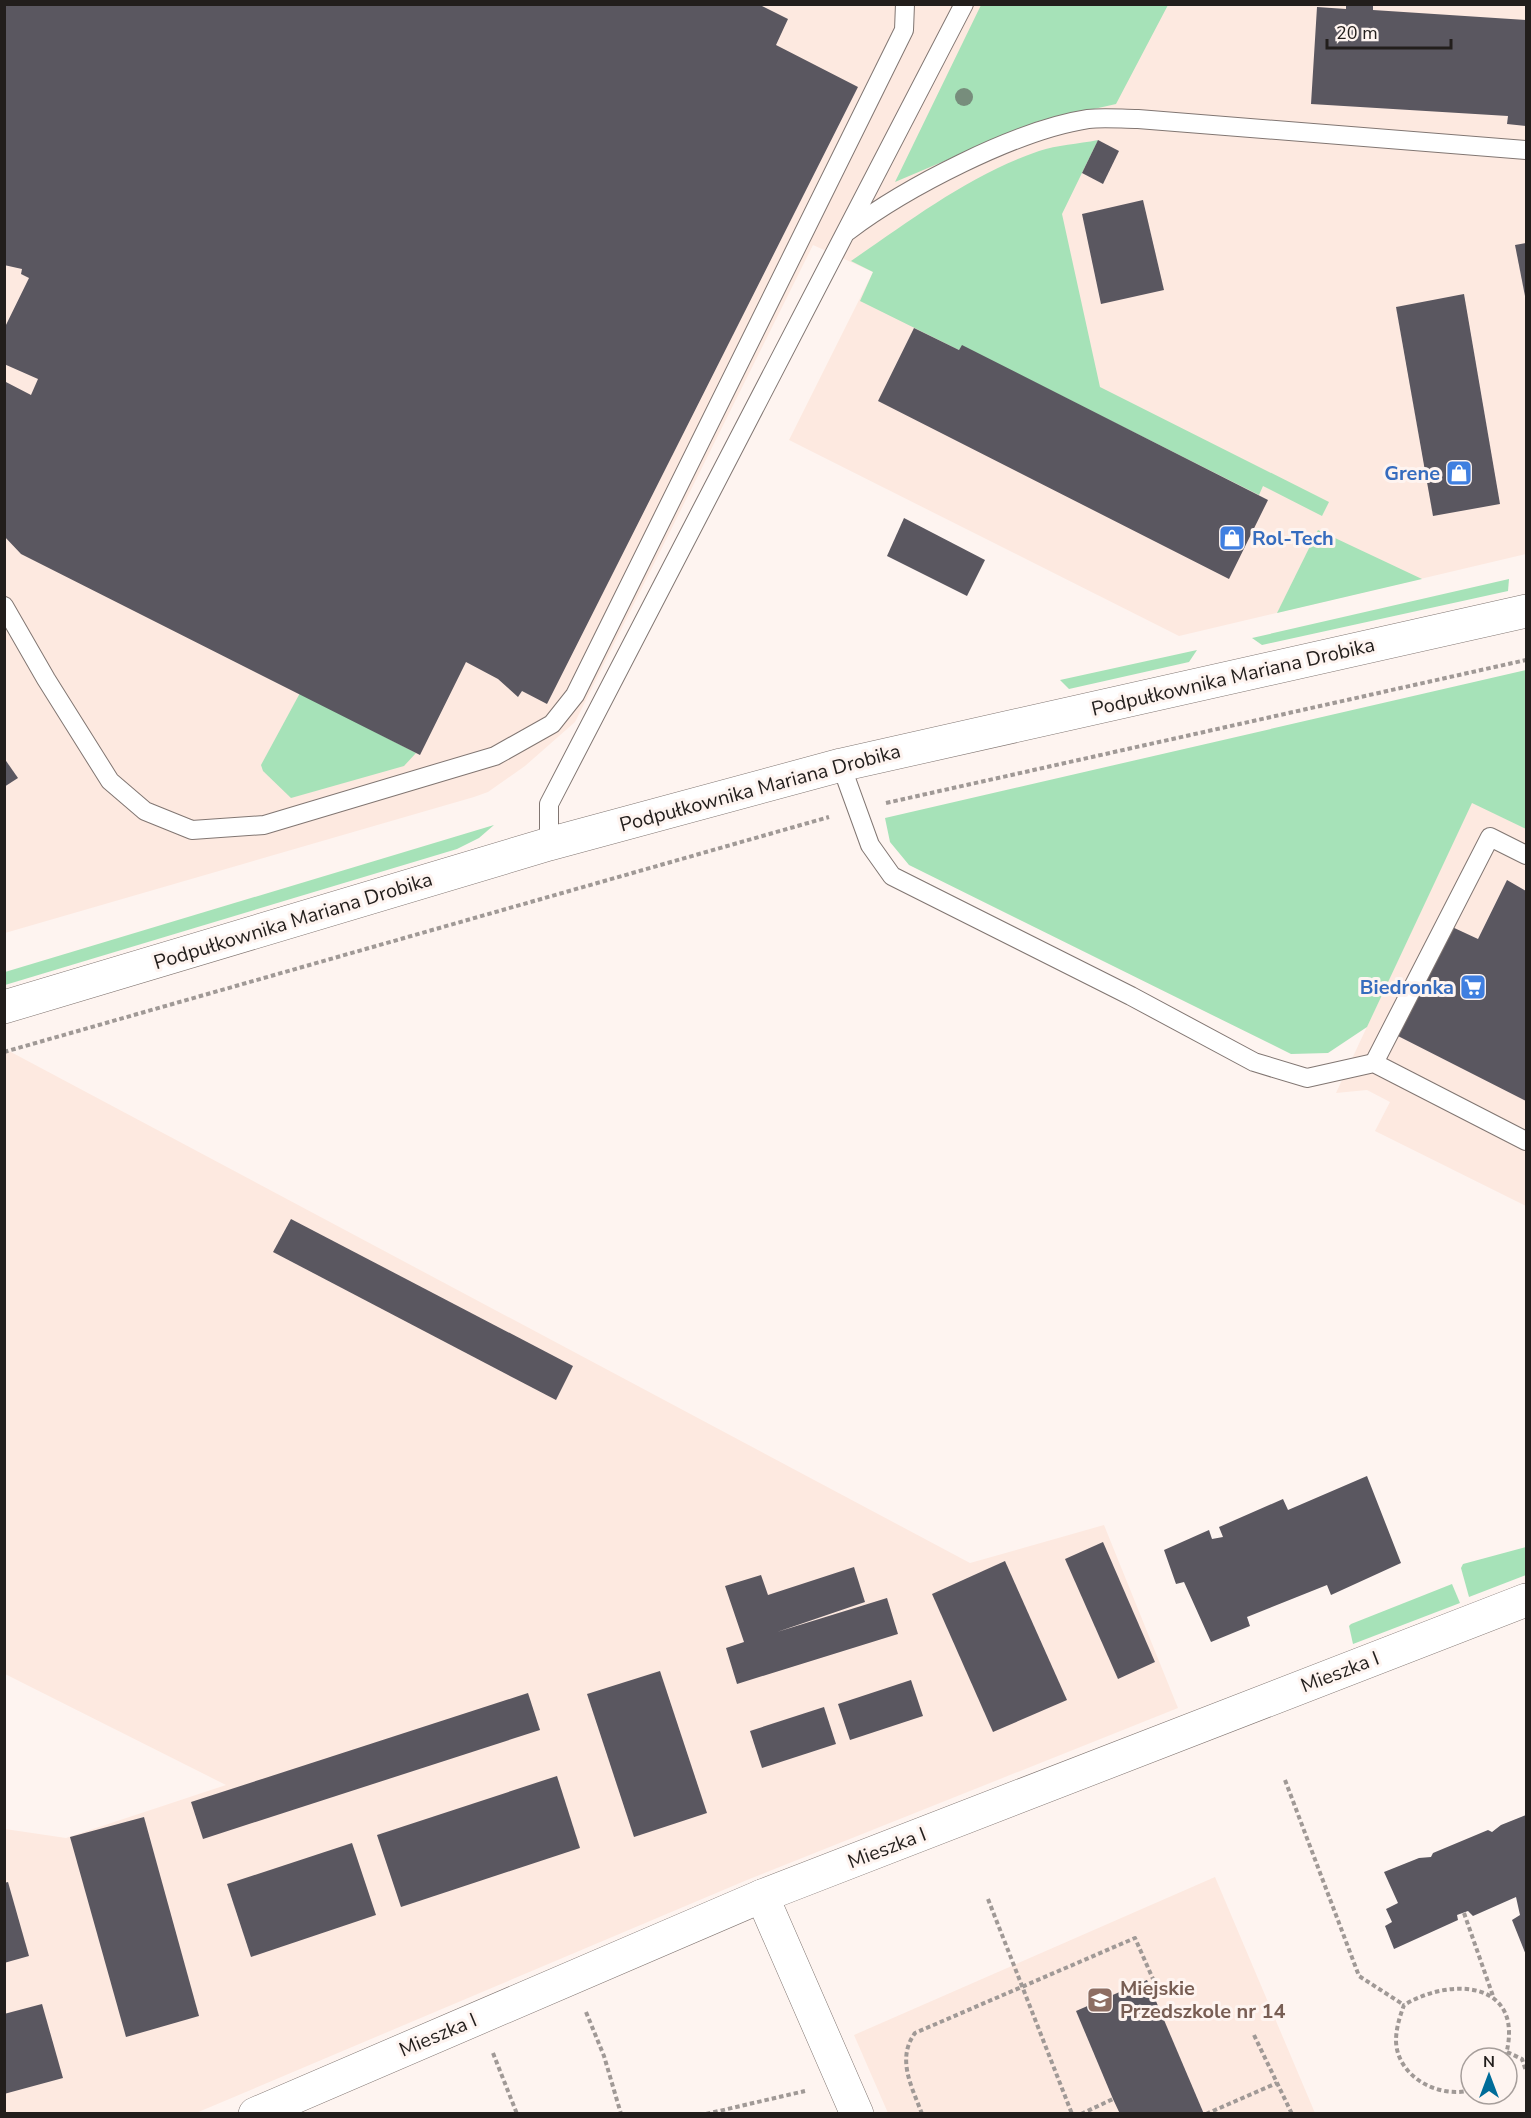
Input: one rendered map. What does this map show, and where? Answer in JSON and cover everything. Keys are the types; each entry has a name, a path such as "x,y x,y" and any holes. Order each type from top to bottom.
{"street":[{"name":"Podpułkownika Mariana Drobika","path":"4,1007 549,844 841,765 1527,611"},
{"name":"Mieszka I","path":"255,2114 762,1896 1527,1600"},
{"path":"762,1896 857,2114"}],"lane":[{"path":"4,606 46,679 110,781 145,811 192,830 264,825 436,775 495,756 552,724 575,695 904,30 905,4"},
{"path":"549,844 549,804 964,4"},
{"path":"843,234 874,211 933,178 1026,136 1088,119 1138,119 1527,150"},
{"path":"841,765 870,845 892,876 1131,996 1254,1062 1307,1078 1374,1063 1527,1141"},
{"path":"1374,1063 1490,837 1527,855"}],"path":[{"path":"4,1052 858,809 1527,660"},
{"path":"1285,1780 1359,1976 1404,2004"},
{"path":"988,1899 1072,2114"},
{"path":"1464,1913 1493,1997 1505,2010 1509,2023 1507,2046"},
{"path":"922,2114 906,2065 906,2049 915,2033 1136,1938 1153,1979"},
{"path":"572,1978 604,2056 621,2114"},
{"path":"1404,2004 1449,1988 1463,1987 1493,1997"},
{"path":"1404,2004 1396,2041 1404,2067 1430,2088 1449,2092 1459,2091"},
{"path":"478,2018 517,2114"},
{"path":"1254,2035 1292,2114"},
{"path":"1519,2058 1522,2059 1527,2071"},
{"path":"1206,2114 1277,2083"},
{"path":"706,2114 813,2089"},
{"path":"1081,2114 1113,2099"}],"shaded area":[{"path":"5,5 1526,5 1526,554 1179,636 789,440 873,272 813,245 575,722 525,766 488,792 474,797 5,933"},
{"path":"1472,802 1526,829 1526,1206 1375,1131 1390,1102 1367,1090 1336,1093"},
{"path":"9,1051 970,1563 1104,1525 1178,1708 747,1880 196,2113 5,2114 5,1829 66,1838 226,1785 5,1674 5,1052"},
{"name":"Miejskie Przedszkole nr 14","path":"1215,1877 1315,2113 888,2113 854,2035"}],"green space":[{"path":"981,5 1168,5 1116,104 1036,122 895,182"},
{"path":"1098,140 1062,214 1100,387 1329,502 1322,516 1263,486 1259,495 962,346 959,350 860,301 873,272 851,261 918,215 965,185 1014,161 1046,149"},
{"path":"1318,530 1422,579 1277,613"},
{"path":"1509,579 1508,591 1262,645 1252,638"},
{"path":"1197,650 1189,662 1069,689 1060,680"},
{"path":"1526,670 1526,829 1472,803 1367,1027 1328,1053 1291,1054 909,865 890,842 885,818"},
{"path":"300,693 416,753 404,766 291,798 263,771 261,765"},
{"path":"494,825 479,838 457,849 5,985 5,972"},
{"path":"1526,1547 1526,1575 1469,1597 1461,1568 1463,1564"},
{"path":"1452,1584 1460,1603 1353,1644 1349,1626 1351,1624"}],"building":[{"path":"4,4 758,4 788,19 776,45 858,87 547,704 522,691 518,697 498,679 466,662 420,755 21,554 4,536 4,381 31,395 38,379 4,364 4,329 29,278 21,274 22,269 4,265"},
{"path":"1346,4 1373,4 1373,10 1526,20 1526,126 1507,124 1508,116 1311,104 1317,7 1346,9"},
{"path":"1098,140 1119,151 1103,184 1082,173"},
{"path":"1143,200 1164,290 1101,304 1082,214"},
{"path":"1526,243 1526,296 1525,296 1515,245"},
{"path":"1464,294 1500,504 1433,516 1396,307"},
{"path":"914,328 959,350 962,345 1268,500 1229,579 878,401"},
{"path":"904,518 985,560 967,596 887,556"},
{"path":"4,758 18,778 4,787"},
{"name":"Biedronka","path":"1507,880 1526,891 1526,1101 1396,1035 1450,926 1478,939"},
{"path":"291,1219 573,1366 556,1400 273,1252"},
{"path":"1367,1476 1401,1563 1331,1595 1327,1585 1247,1617 1250,1626 1211,1642 1184,1582 1176,1584 1164,1550 1209,1530 1212,1539 1223,1537 1219,1527 1283,1499 1288,1510"},
{"path":"1103,1542 1155,1662 1118,1679 1065,1559"},
{"path":"1005,1561 1067,1700 993,1732 932,1594"},
{"path":"854,1567 865,1602 777,1632 887,1598 898,1634 737,1684 726,1648 744,1642 725,1586 761,1575 768,1595"},
{"path":"660,1671 707,1813 634,1837 587,1694"},
{"path":"911,1680 923,1716 850,1740 838,1704"},
{"path":"528,1693 540,1730 203,1839 191,1802"},
{"path":"824,1707 836,1744 762,1768 750,1731"},
{"path":"557,1776 580,1848 401,1907 377,1835"},
{"path":"1526,1815 1526,1955 1512,1920 1520,1915 1516,1897 1473,1916 1468,1911 1457,1915 1458,1920 1394,1949 1385,1926 1392,1922 1386,1909 1398,1903 1384,1872 1419,1858 1431,1857 1433,1853 1488,1830 1492,1832 1501,1825"},
{"path":"144,1817 199,2016 126,2037 70,1837"},
{"path":"352,1843 376,1915 251,1957 227,1884"},
{"path":"8,1882 29,1956 4,1963 4,1883"},
{"path":"1147,1980 1204,2114 1120,2114 1113,2099 1076,2011"},
{"path":"42,2004 63,2078 4,2094 4,2014"}],"place":[{"name":"Grene","path":"1459,473"},
{"name":"Rol-Tech","path":"1232,538"},
{"name":"Biedronka","path":"1473,987"},
{"name":"Miejskie Przedszkole nr 14","path":"1100,2000"}]}
